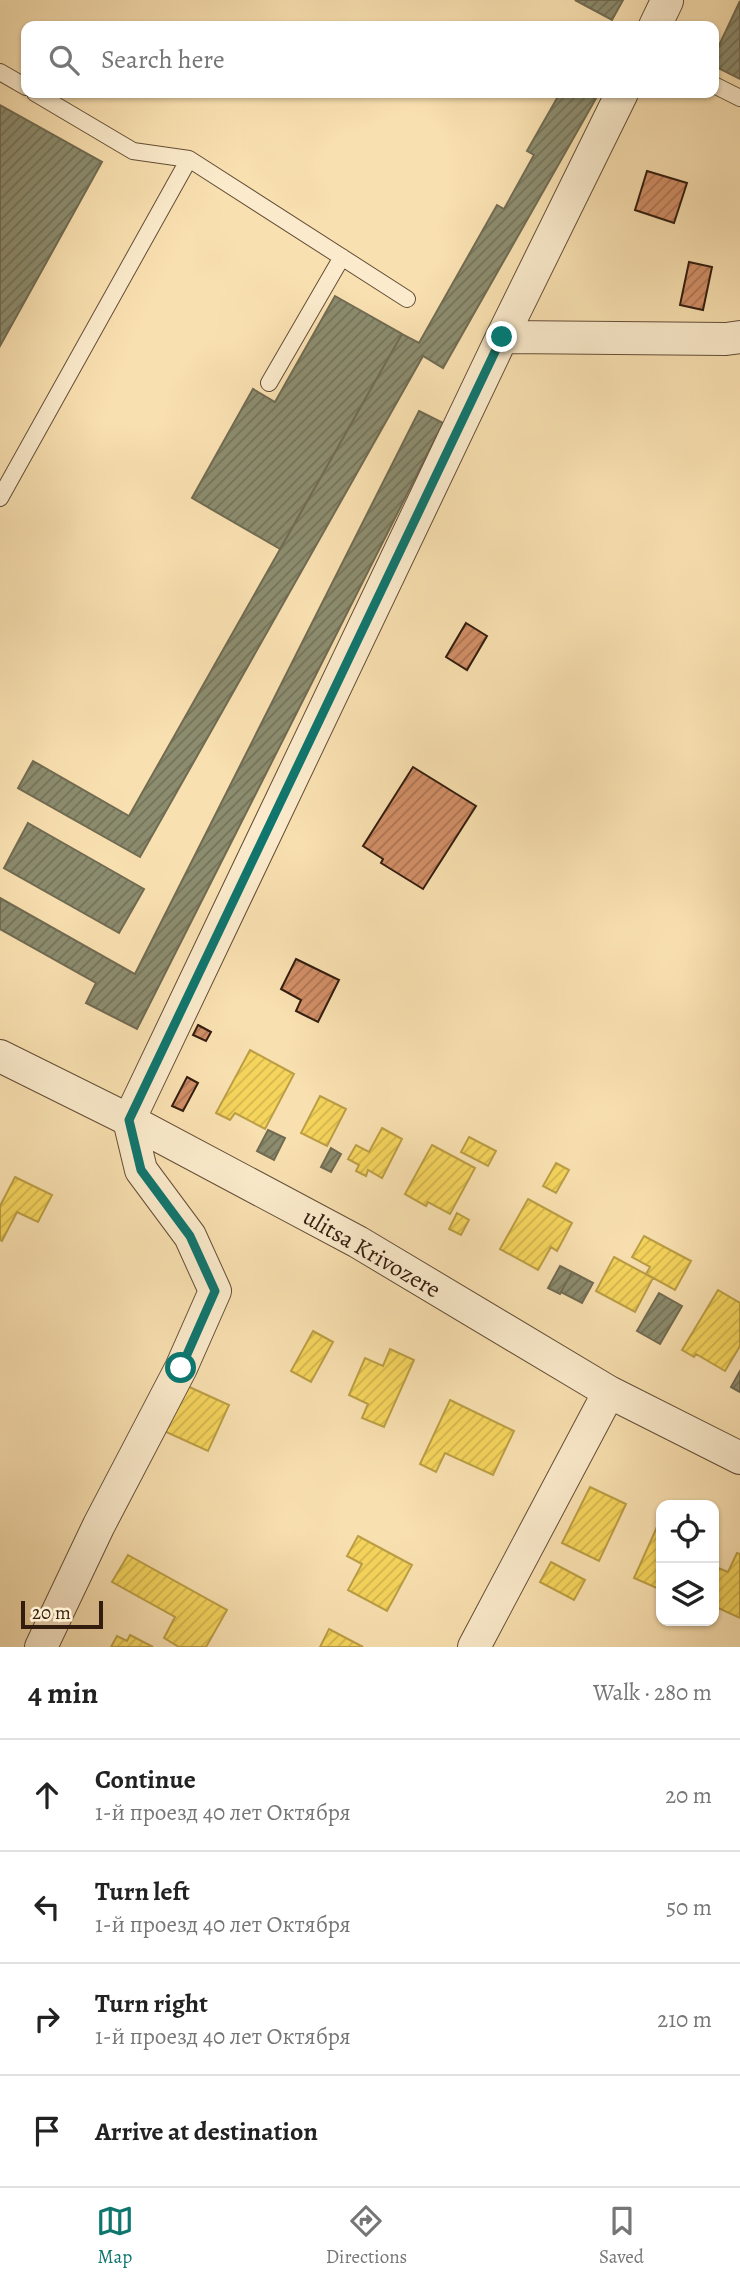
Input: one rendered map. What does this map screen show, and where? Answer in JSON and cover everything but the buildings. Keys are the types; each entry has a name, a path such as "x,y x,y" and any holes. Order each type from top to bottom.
{"street":[{"path":"41,1647 99,1525 181,1368 215,1291 190,1236 141,1170 129,1120 502,337 620,98"},
{"path":"502,337 740,337"},
{"name":"ulitsa Krivozere","path":"0,1056 129,1120 358,1242 609,1392 740,1458"},
{"path":"474,1647 609,1392"}],"lane":[{"path":"0,72 21,85"},
{"path":"719,88 740,98"},
{"path":"43,98 133,151 189,159 407,299"},
{"path":"0,498 189,159"},
{"path":"268,383 342,257"}],"route":[{"path":"181,1368 215,1291 190,1236 141,1170 129,1120 502,337"}]}
